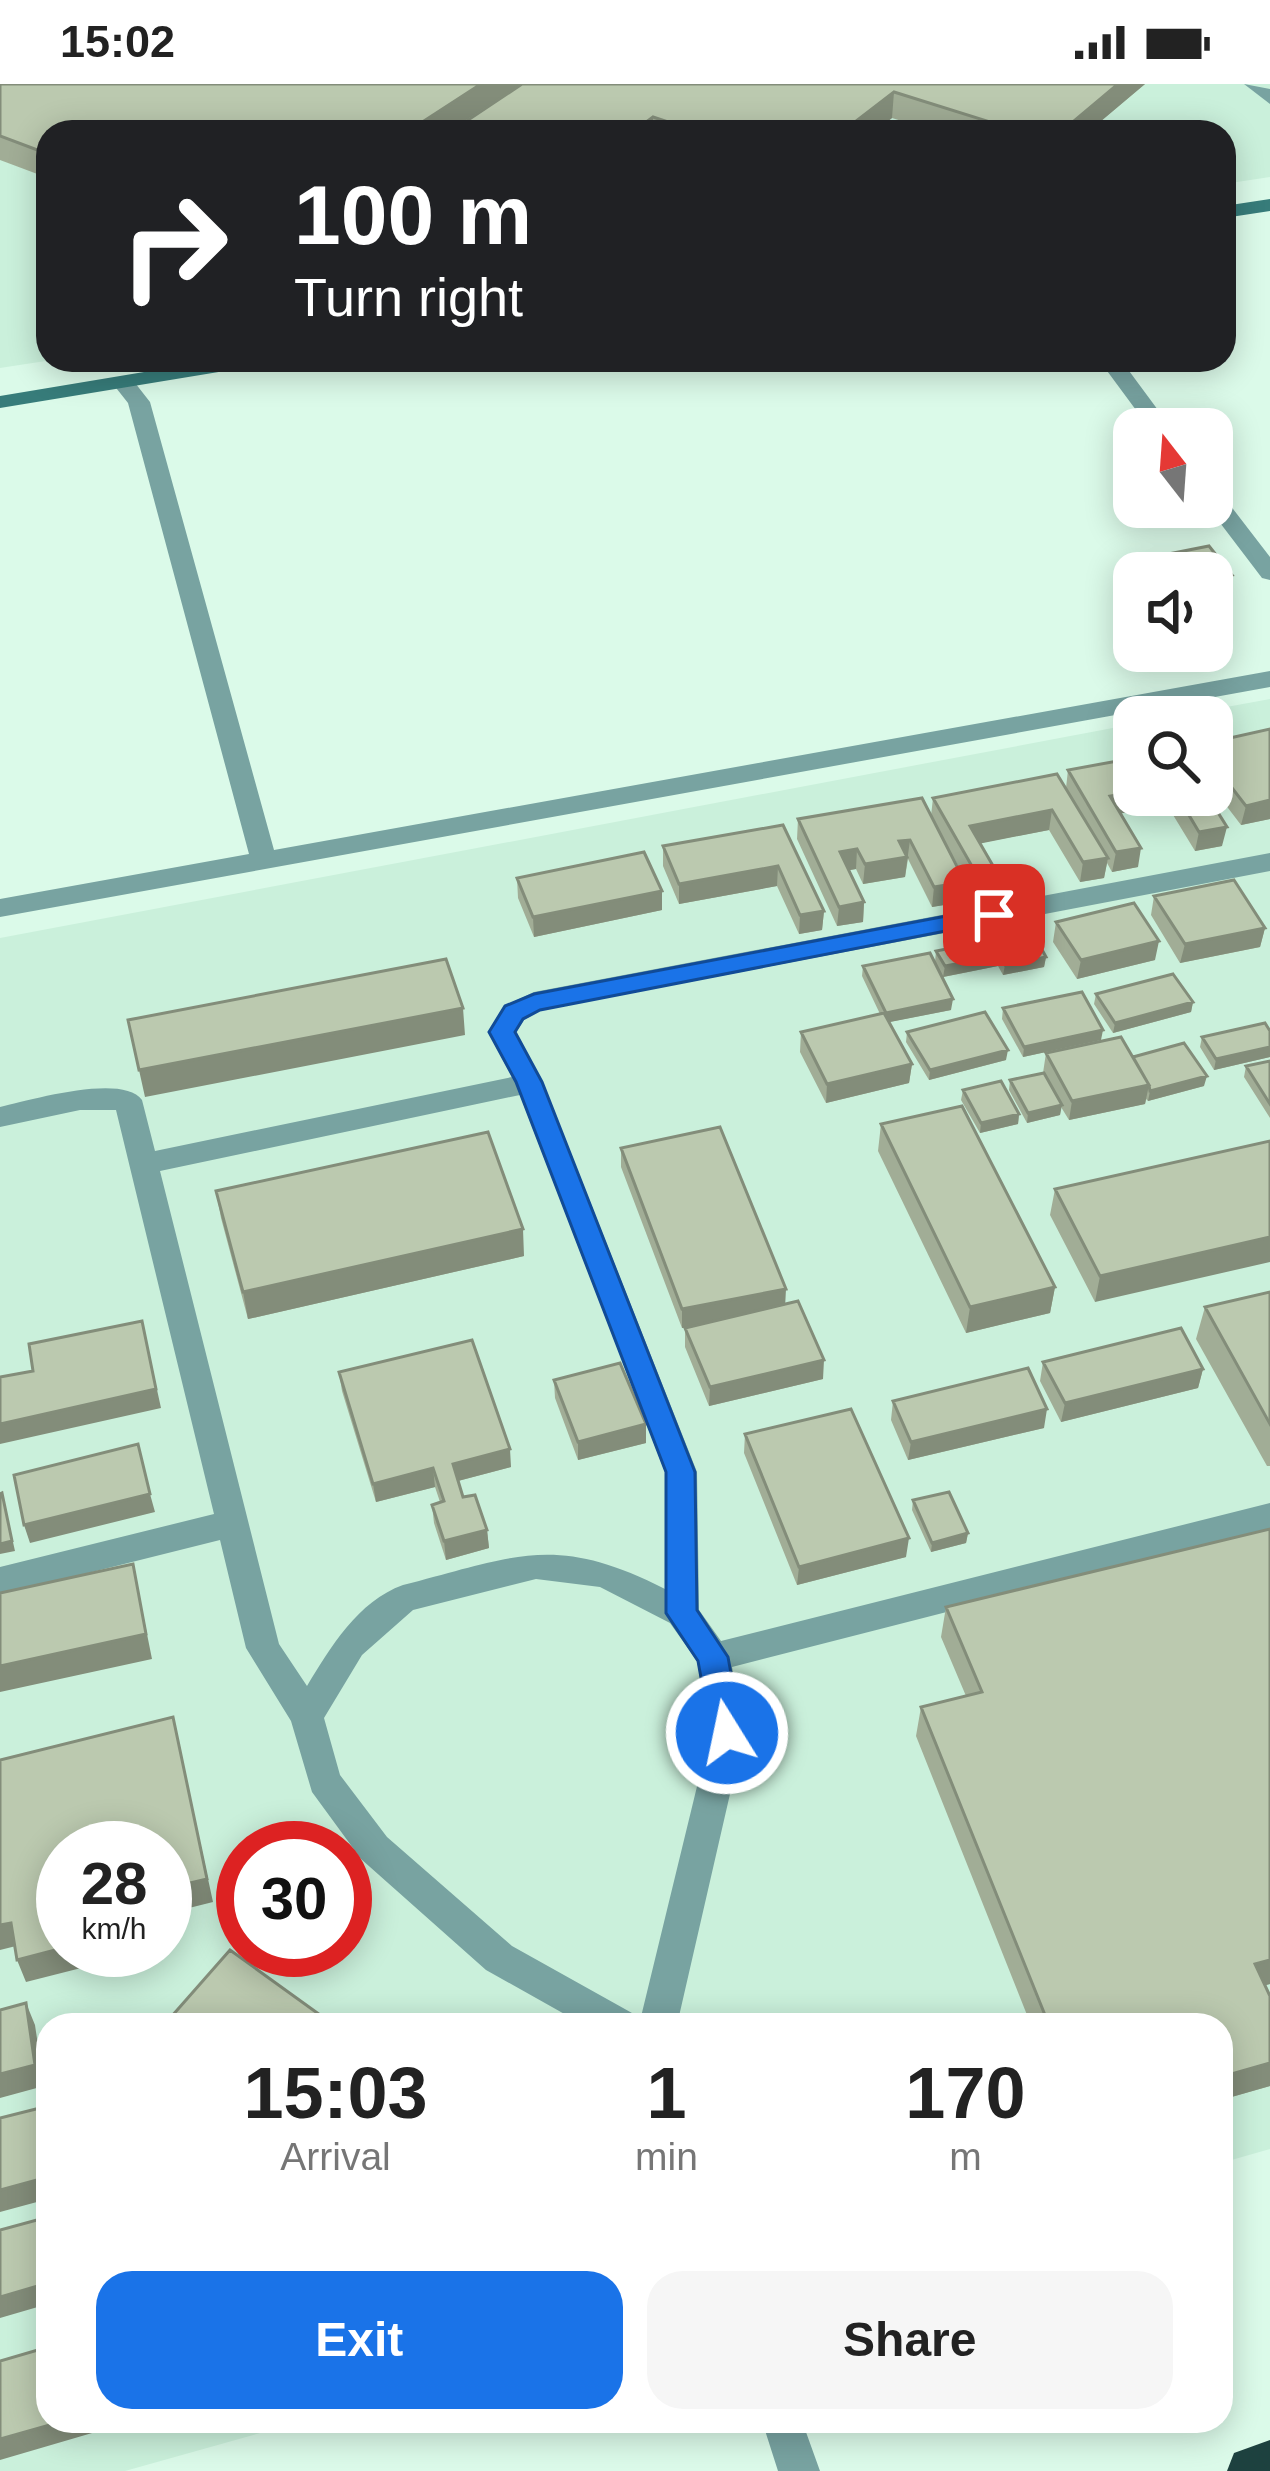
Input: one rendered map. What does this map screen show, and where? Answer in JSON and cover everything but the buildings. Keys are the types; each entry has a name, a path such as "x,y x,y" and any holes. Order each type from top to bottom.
{"highway":[{"path":"1252,2471 1270,2465"}],"main road":[{"path":"1236,210 1270,205"},
{"path":"0,402 190,372"}],"street":[{"path":"1253,84 1270,98"},
{"path":"1119,372 1145,408"},
{"path":"124,384 140,402 264,860"},
{"path":"1233,525 1270,573"},
{"path":"0,908 1270,679"},
{"path":"682,1613 681,1472 529,1082 502,1032 514,1012 534,1002 1270,862"},
{"path":"145,1164 529,1082"},
{"path":"0,1117 80,1100 128,1100 263,1648 307,1715 324,1780 374,1848 499,1958 598,2013"},
{"path":"713,1657 1270,1516"},
{"path":"0,1581 233,1523"},
{"path":"307,1715 350,1646 403,1599 536,1565 605,1574 682,1613 713,1657 727,1733 661,2013"},
{"path":"786,2433 799,2471"}],"shaded area":[{"path":"0,84 1270,84 1270,177 1236,182 1236,120 36,120 36,362 0,368"},
{"path":"1270,699 1270,2149 1233,2160 1233,2013 36,2013 36,2433 260,2433 125,2471 0,2471 0,938 1113,728 1113,816 1233,816 1233,706"}],"route":[{"path":"727,1733 713,1657 682,1613 681,1472 529,1082 502,1032 514,1012 534,1002 994,915"}]}
